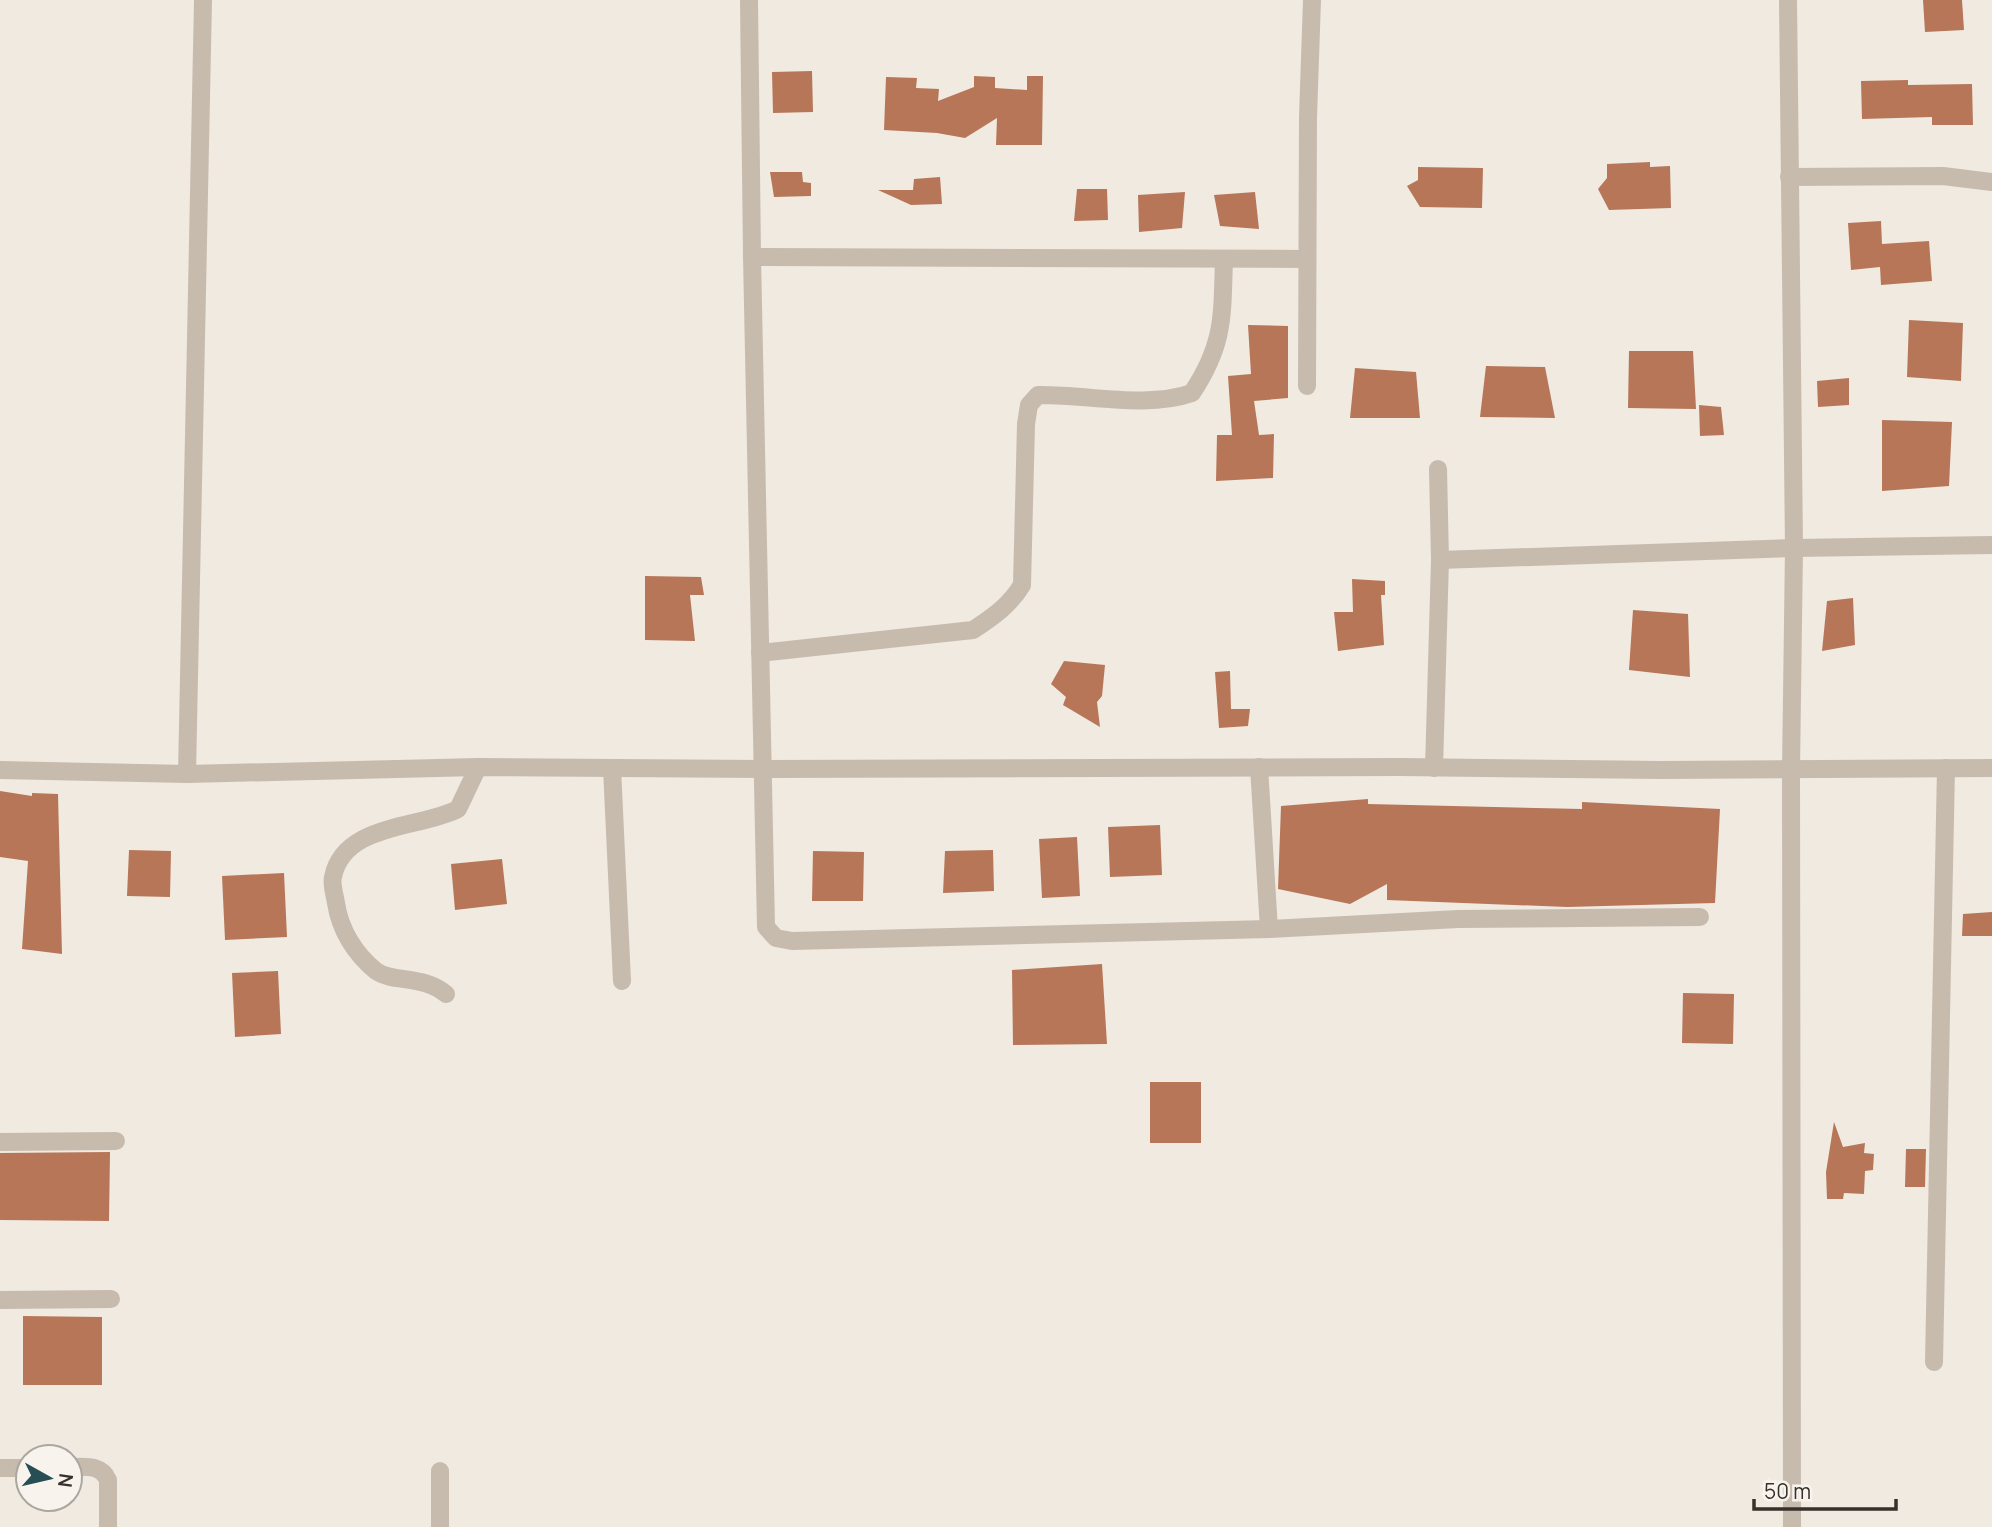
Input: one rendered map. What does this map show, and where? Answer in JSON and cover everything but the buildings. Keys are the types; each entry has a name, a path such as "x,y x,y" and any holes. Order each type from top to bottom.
{"street":[{"path":"187,774 203,0"},
{"path":"749,0 766,927 776,938 792,941 1269,929 1458,919 1700,917"},
{"path":"1307,386 1308,117 1312,0"},
{"path":"1788,0 1794,548 1791,770 1792,1527"},
{"path":"1789,177 1943,176 1992,182"},
{"path":"752,257 1307,259"},
{"path":"760,653 974,629 994,616 1013,599 1022,585 1026,424 1029,405 1038,395 1150,400 1176,398 1192,393 1216,349 1222,320 1224,259"},
{"path":"1434,768 1440,560 1438,468"},
{"path":"1440,560 1794,548 1992,545"},
{"path":"446,994 437,986 379,973 352,947 337,908 333,878 345,852 359,840 458,809 478,767"},
{"path":"0,770 187,774 478,767 1791,770 1992,768"},
{"path":"612,768 622,981"},
{"path":"1259,768 1269,929"},
{"path":"1934,1362 1947,768"},
{"path":"0,1143 116,1141"},
{"path":"0,1300 111,1299"},
{"path":"84,1468 97,1468 106,1474 108,1527"},
{"path":"440,1471 440,1527"}]}
